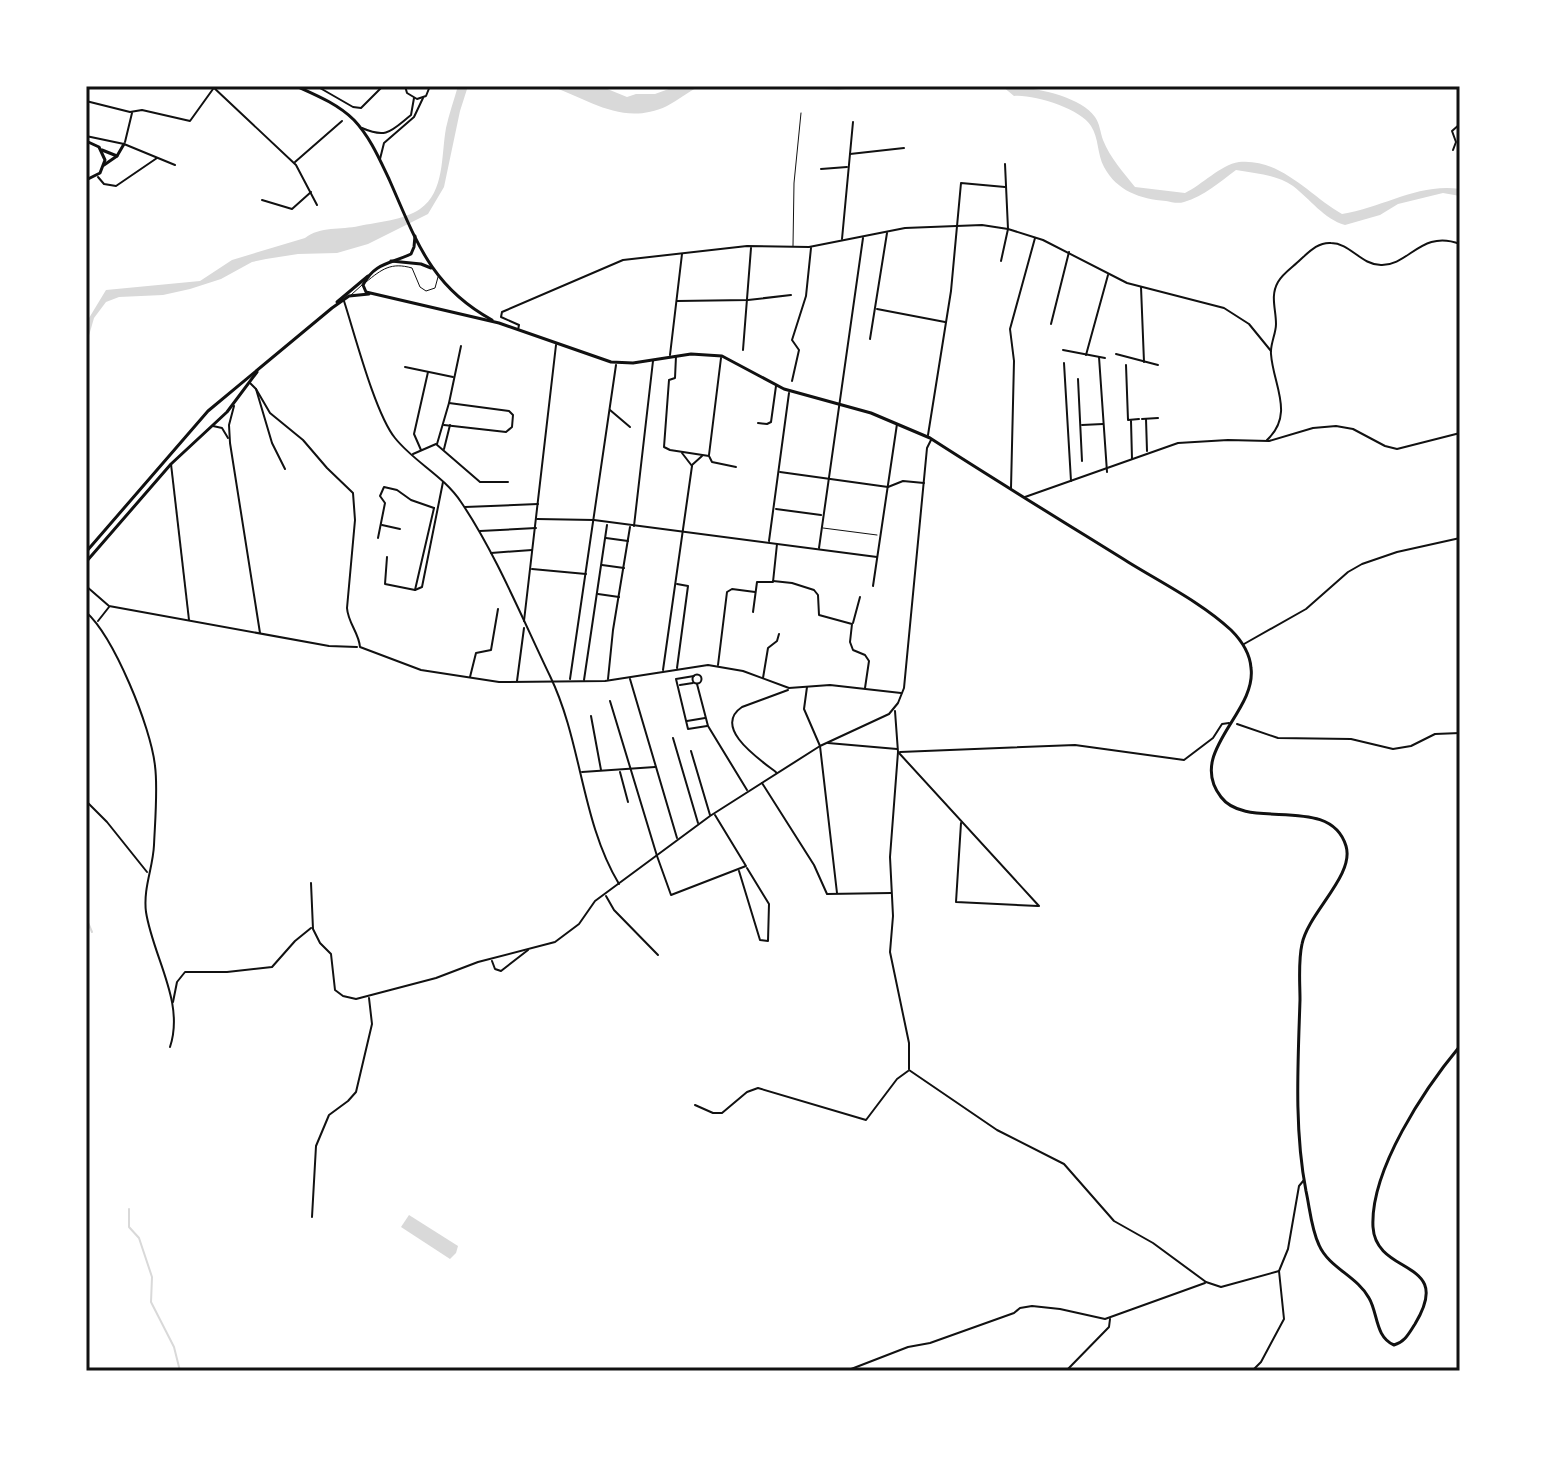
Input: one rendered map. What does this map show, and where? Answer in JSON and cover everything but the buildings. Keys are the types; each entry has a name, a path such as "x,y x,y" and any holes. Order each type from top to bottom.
{"main road":[{"path":"296,86 338,107 360,127 433,270 475,310 499,323"},
{"path":"86,141 117,156"},
{"path":"104,165 117,156 124,144"},
{"path":"86,180 98,178 104,165 99,147"},
{"path":"86,552 202,418 370,274 388,261 407,256 413,251 415,236"},
{"path":"388,261 421,264 433,270"},
{"path":"369,294 363,285 370,274"},
{"path":"332,308 349,296 369,294 499,323 556,345 617,363 697,353 722,356 776,385 897,423 930,438 1230,629 1243,644 1251,665 1251,684 1215,750 1212,780 1222,799 1242,811 1296,815 1324,822 1341,836 1347,851 1343,871 1305,932 1300,955 1298,1081 1304,1180 1311,1220 1322,1250 1368,1295 1385,1339 1392,1345 1399,1344 1409,1333 1423,1309 1426,1285 1420,1274 1391,1258 1377,1243 1373,1222 1377,1200 1388,1162 1402,1132 1428,1087 1460,1046"},
{"path":"471,317 475,310"},
{"path":"86,562 171,464 234,403 259,369"},
{"path":"226,396 233,397 234,403"},
{"path":"202,418 205,425 211,426"}],"street":[{"path":"320,88 353,107 361,108 383,86"},
{"path":"405,86 407,93 414,98 423,98"},
{"path":"380,161 384,143 414,117 430,86"},
{"path":"1455,86 1460,90"},
{"path":"86,101 192,121 213,87 294,163 317,205"},
{"path":"360,127 377,134 392,130 411,115 414,98"},
{"path":"124,144 132,112"},
{"path":"294,163 342,121"},
{"path":"842,240 853,122"},
{"path":"1453,150 1456,142 1452,132 1460,124"},
{"path":"86,136 124,144 175,165"},
{"path":"849,154 904,148"},
{"path":"98,178 105,185 116,186 146,164 155,162 158,157"},
{"path":"1001,261 1008,229 1005,164"},
{"path":"821,169 848,167"},
{"path":"311,883 313,927 320,943 331,954 336,991 350,998 369,997 562,938 579,924 590,905 677,839 820,746 882,719 895,709 903,693 927,448 947,323 961,183 1005,187"},
{"path":"262,200 292,209 311,191"},
{"path":"518,330 518,325 501,316 502,312 623,260 751,246 812,247 887,232 958,225 1008,229 1035,237 1141,287 1227,309 1249,324 1271,351"},
{"path":"870,339 887,232"},
{"path":"818,549 863,237"},
{"path":"1011,489 1014,361 1009,334 1035,237"},
{"path":"1266,441 1278,428 1283,413 1271,351 1276,330 1273,299 1281,277 1316,247 1328,243 1340,244 1367,262 1382,265 1427,243 1444,240 1460,244"},
{"path":"743,350 751,246"},
{"path":"792,381 799,350 792,339 806,297 812,247"},
{"path":"413,251 422,250"},
{"path":"1051,324 1069,252"},
{"path":"670,356 682,253"},
{"path":"1086,355 1108,274"},
{"path":"1141,287 1144,362"},
{"path":"677,301 748,300 791,295"},
{"path":"343,300 381,410 394,437 465,507 552,680 571,733 604,854 619,885"},
{"path":"876,308 947,323"},
{"path":"517,681 556,345"},
{"path":"437,444 461,346"},
{"path":"1063,350 1105,358"},
{"path":"1116,354 1158,365"},
{"path":"676,355 675,378 669,380 665,448 709,456"},
{"path":"722,356 709,456 713,462 736,467"},
{"path":"1099,357 1107,470"},
{"path":"608,680 632,527 653,360"},
{"path":"569,680 617,363"},
{"path":"1064,363 1071,482"},
{"path":"1126,365 1132,459"},
{"path":"405,367 454,378"},
{"path":"421,450 414,432 428,372"},
{"path":"1078,379 1082,461"},
{"path":"250,383 270,413 303,440 353,493 355,520 347,608 360,647"},
{"path":"758,423 772,421 776,385"},
{"path":"256,389 272,443 285,469"},
{"path":"769,542 789,390"},
{"path":"234,403 229,425 230,443 260,634"},
{"path":"444,425 507,432 512,429 513,415 507,410 449,403"},
{"path":"609,410 630,427"},
{"path":"1131,420 1158,418"},
{"path":"1142,419 1147,452"},
{"path":"873,586 897,423"},
{"path":"1080,425 1104,424"},
{"path":"443,450 450,425"},
{"path":"211,426 222,428 230,443"},
{"path":"1025,497 1107,470 1147,452 1184,442 1266,441 1313,428 1336,426 1357,430 1385,446 1399,449 1460,433"},
{"path":"412,454 437,444 446,444"},
{"path":"437,444 480,482 508,482"},
{"path":"681,452 692,466"},
{"path":"663,671 692,466 703,455"},
{"path":"171,464 189,621"},
{"path":"779,472 888,487 904,481 925,483"},
{"path":"387,557 385,584 415,590 423,584 443,482"},
{"path":"378,538 385,503 380,495 382,489 398,490 410,500 434,508"},
{"path":"465,507 539,504"},
{"path":"415,590 434,508 438,505"},
{"path":"775,509 823,515"},
{"path":"537,519 594,520 877,557"},
{"path":"584,680 607,523"},
{"path":"381,525 400,529"},
{"path":"479,531 536,528"},
{"path":"605,538 628,541"},
{"path":"1243,644 1308,608 1348,572 1362,564 1397,552 1460,538"},
{"path":"773,582 777,543"},
{"path":"489,553 534,550"},
{"path":"601,565 624,568"},
{"path":"531,569 586,574"},
{"path":"753,612 758,581 792,583 814,590 818,596 819,615 852,624"},
{"path":"675,584 688,586 677,669"},
{"path":"86,586 109,606 343,648 360,647 408,666 469,678 608,680 697,666 718,666 743,671 790,688 830,685 903,693"},
{"path":"718,666 727,592 731,589 755,592"},
{"path":"597,593 619,597"},
{"path":"860,597 850,642 853,650 865,655 869,662 865,689"},
{"path":"97,622 109,606"},
{"path":"469,678 476,653 491,649 498,609"},
{"path":"86,612 109,639 134,693 155,761 154,847 148,873 147,918 173,1003 176,1022 170,1047"},
{"path":"763,678 768,648 777,641 779,634"},
{"path":"697,666 692,680 696,684 708,726 748,792"},
{"path":"678,686 696,684 701,680 695,675 678,677 678,686 688,729 708,726"},
{"path":"629,677 677,839"},
{"path":"807,687 804,709 820,746 837,893"},
{"path":"778,773 741,743 733,717 742,707 769,699 790,688"},
{"path":"610,701 671,895 746,866"},
{"path":"695,1105 721,1113 748,1091 762,1088 866,1120 896,1081 909,1070 909,1043 890,956 890,857 898,750 895,709"},
{"path":"591,716 601,771"},
{"path":"686,721 705,718"},
{"path":"827,743 898,750 1062,745 1184,760 1213,738 1222,724 1230,723"},
{"path":"1237,724 1278,738 1351,739 1393,749 1407,747 1436,734 1460,733"},
{"path":"673,738 699,825"},
{"path":"898,750 1039,906 956,902 961,822"},
{"path":"691,751 712,815 769,904 768,941 760,941 738,870"},
{"path":"581,772 655,767"},
{"path":"619,769 628,802"},
{"path":"762,783 812,861 827,894 892,893"},
{"path":"86,801 148,873"},
{"path":"605,895 614,910 658,955"},
{"path":"173,1003 177,982 184,973 272,967 295,941 313,927"},
{"path":"491,960 499,971 530,949"},
{"path":"510,953 516,960"},
{"path":"312,1217 317,1144 330,1114 356,1092 372,1024 369,997"},
{"path":"909,1070 997,1130 1064,1164 1115,1222 1155,1245 1206,1282 1221,1287 1279,1271"},
{"path":"1252,1371 1261,1362 1284,1319 1279,1271 1288,1249 1299,1186 1304,1180"},
{"path":"846,1371 1027,1306 1070,1310 1099,1319 1110,1318 1119,1312 1152,1304 1206,1282"},
{"path":"1066,1371 1109,1327 1110,1318"}],"lane":[{"path":"793,247 794,183 801,113"},
{"path":"349,296 392,265 412,268 420,287 426,291 435,288 438,277"},
{"path":"821,528 880,535"}],"shaded area":[{"path":"458,86 468,86 444,187 428,214 368,244 337,253 266,259 190,289 163,295 119,297 106,302 94,318 86,346 86,323 106,290 200,281 232,260 317,232 391,220 420,209 428,202 438,183 446,128"},
{"path":"550,86 600,86 627,97 655,94 677,86 700,86 667,106 635,114 607,109"},
{"path":"776,86 870,86 838,90"},
{"path":"1002,86 1052,93 1087,109 1097,120 1109,153 1135,187 1185,193 1232,164 1254,162 1282,172 1342,214 1429,190 1460,189 1460,196 1443,193 1398,204 1380,215 1345,225 1324,213 1286,182 1236,170 1205,192 1184,202 1147,198 1122,188 1109,175 1102,162 1094,131 1086,120 1056,104 1033,97 1014,96"},
{"path":"409,1215 458,1246 456,1253 450,1259 401,1227"}],"waterway":[{"path":"86,918 92,932"},
{"path":"129,1209 129,1227 139,1238 152,1277 151,1302 174,1347 180,1371"}]}
